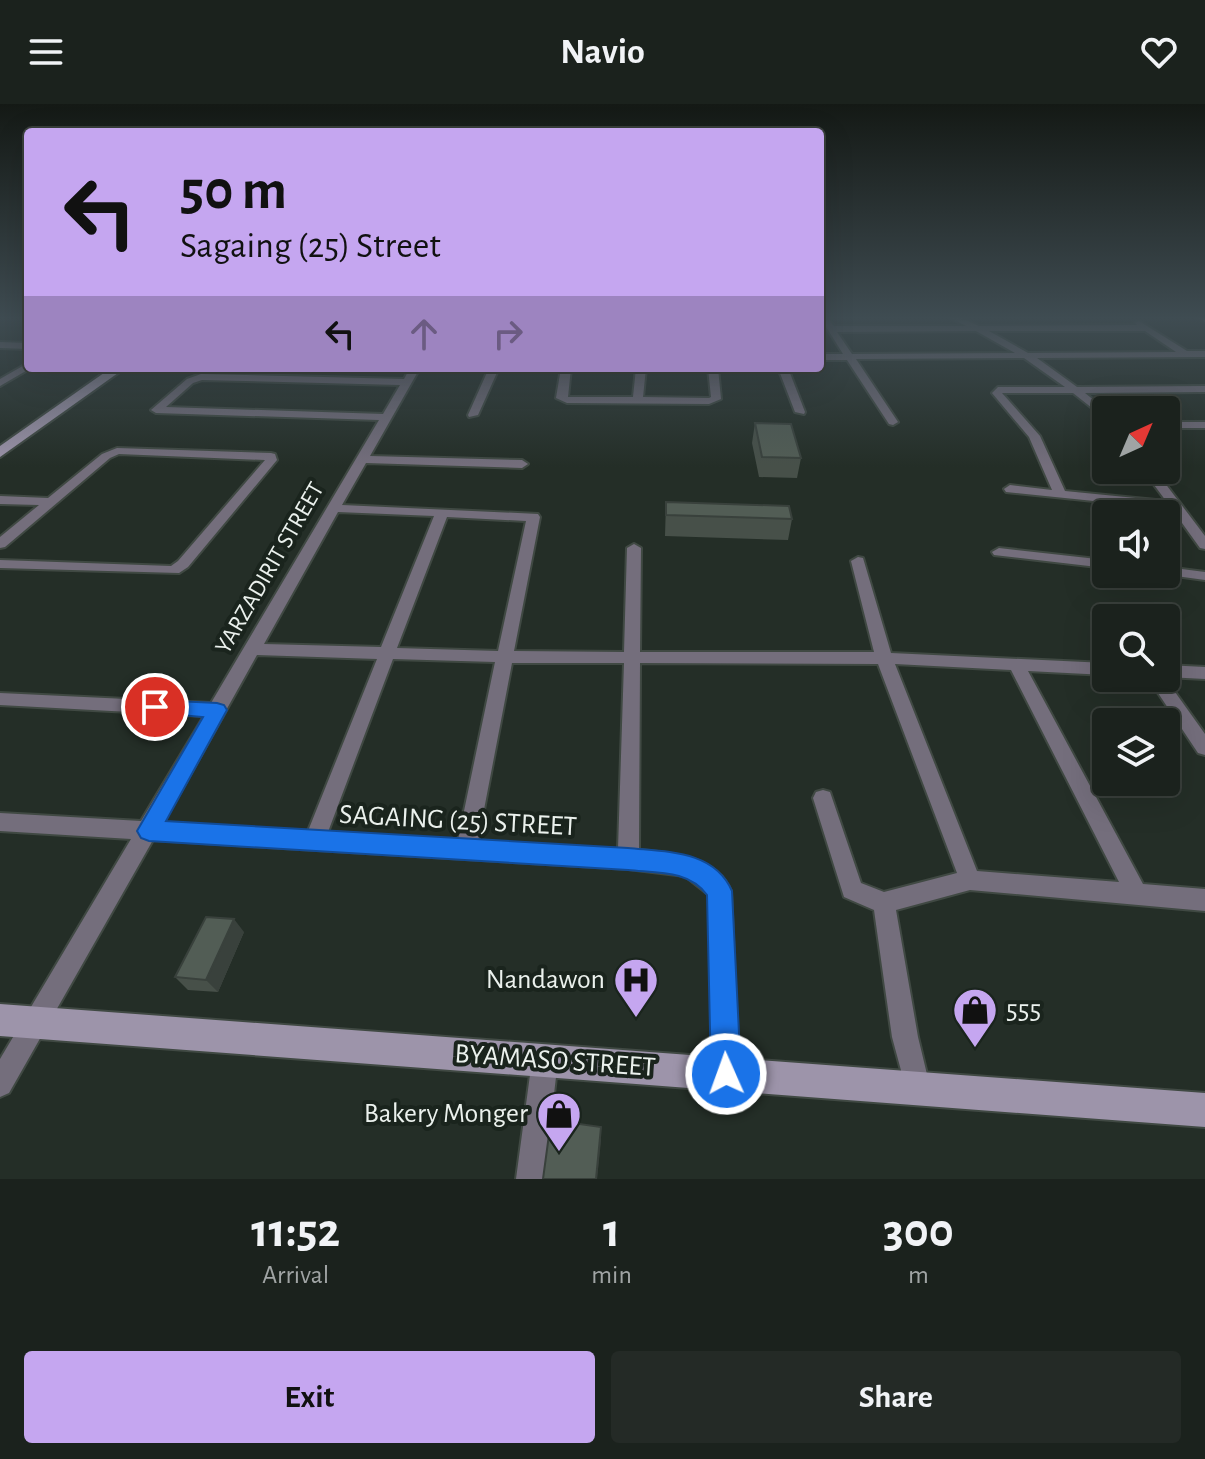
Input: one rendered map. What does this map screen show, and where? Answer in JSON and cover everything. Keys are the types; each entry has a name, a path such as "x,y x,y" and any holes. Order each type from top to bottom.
{"street":[{"path":"857,367 893,422"},
{"path":"1044,367 1092,403"},
{"path":"0,383 24,368"},
{"path":"0,453 113,372"},
{"path":"473,415 492,372"},
{"path":"565,372 562,399 714,401 713,372"},
{"path":"638,400 641,372"},
{"path":"785,372 800,412"},
{"path":"386,417 156,410 190,381 201,377 410,375"},
{"name":"YARZADIRIT STREET","path":"0,1084 410,375"},
{"path":"1060,494 1034,436 997,393 1004,389 1205,389"},
{"path":"1180,425 1205,425"},
{"path":"0,544 106,456 117,451 271,456 271,460 183,564 174,570 0,564"},
{"path":"361,459 522,464"},
{"path":"1010,489 1118,500"},
{"path":"0,500 50,502"},
{"path":"332,508 533,517 466,850"},
{"path":"1180,511 1205,545"},
{"path":"314,841 442,512"},
{"path":"628,859 634,548"},
{"path":"999,552 1092,562"},
{"path":"858,561 884,658 970,880"},
{"path":"1180,573 1205,576"},
{"path":"250,649 503,657 884,658 1092,668"},
{"path":"1017,665 1137,896"},
{"path":"1180,672 1205,673"},
{"path":"1166,692 1205,748"},
{"path":"0,699 217,710"},
{"path":"823,798 852,890 884,903 970,880 1205,900"},
{"name":"SAGAING (25) STREET","path":"0,822 628,859 688,866 707,875 720,891 726,1074"},
{"path":"884,903 905,1037 918,1091"},
{"name":"BYAMASO STREET","path":"0,1020 1204,1112"},
{"path":"530,1179 545,1060"}],"building":[{"path":"755,423 791,424 801,458 762,457"},
{"path":"666,502 789,506 792,519 666,515"},
{"path":"206,917 234,919 206,980 175,977"},
{"path":"551,1120 601,1127 596,1179 543,1179"}],"place":[{"name":"Nandawon","path":"636,1019"},
{"name":"555","path":"975,1049"},
{"name":"Bakery Monger","path":"559,1153"}],"route":[{"path":"155,707 217,710 149,831 628,859 688,866 707,875 720,891 726,1074"}]}
